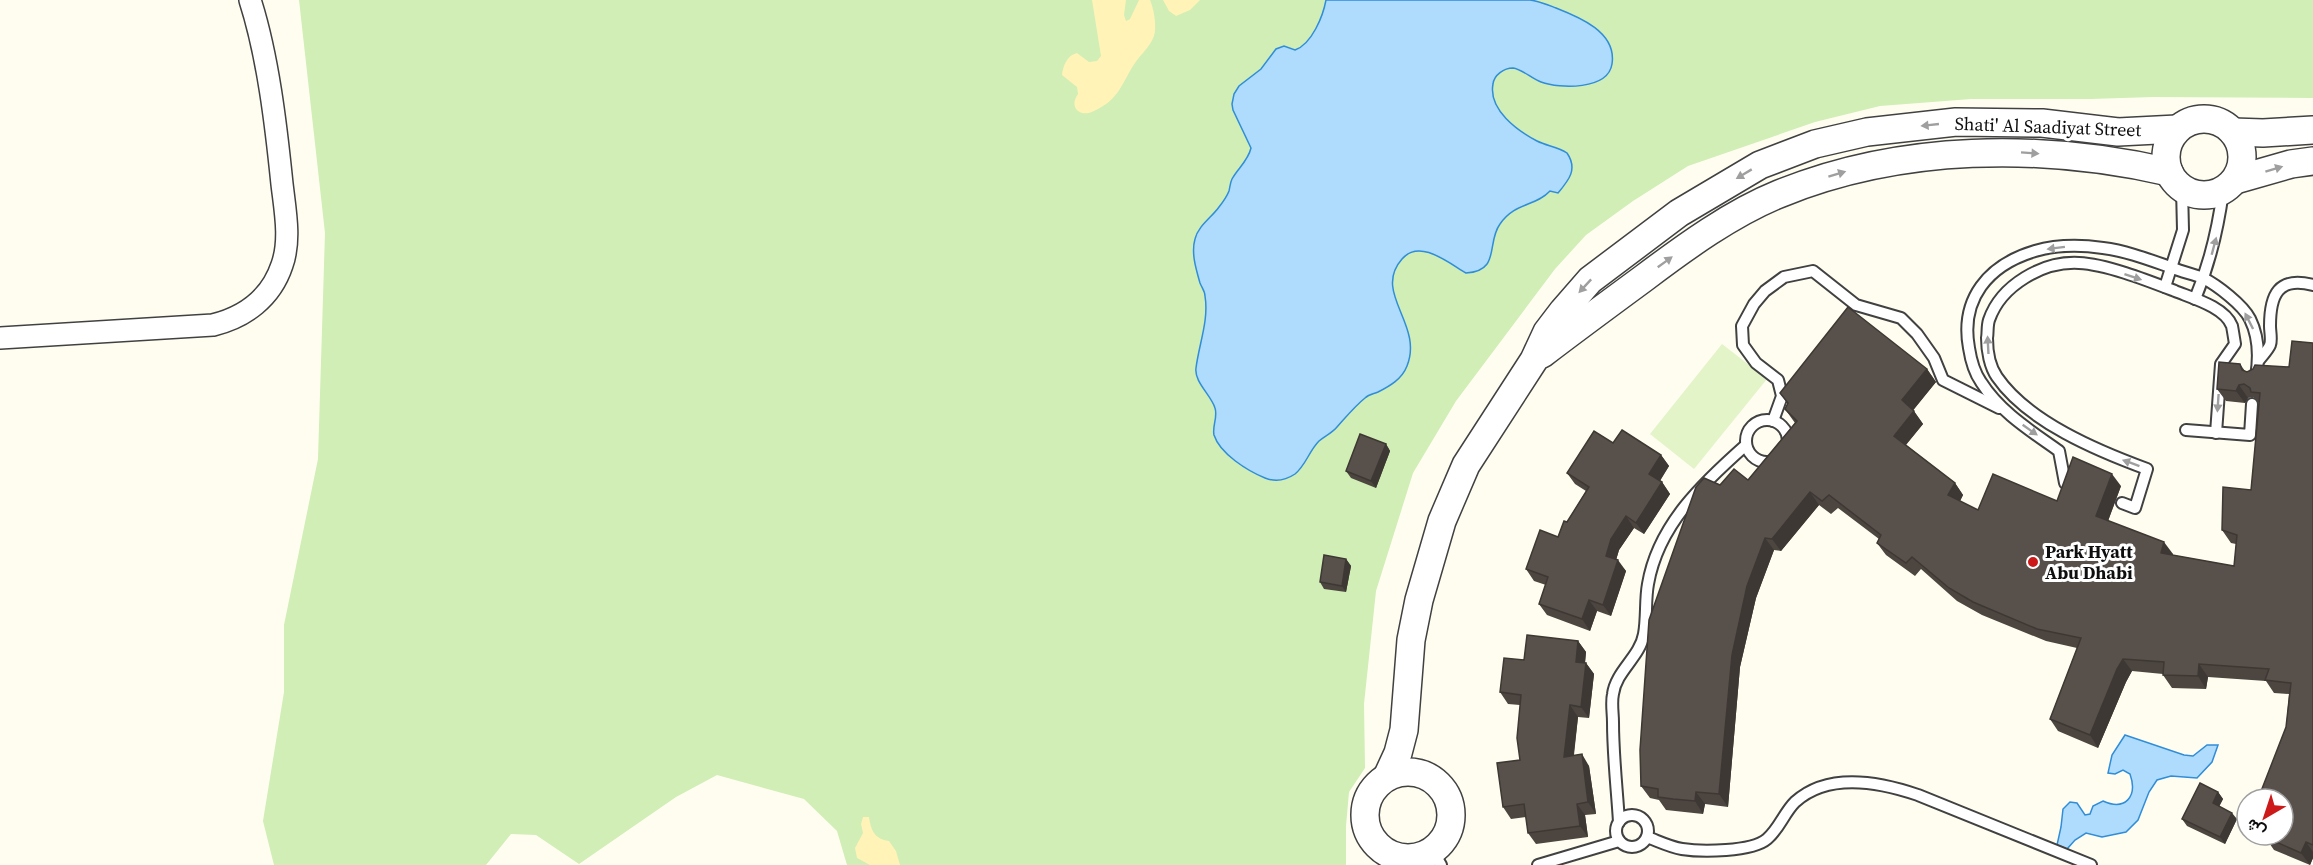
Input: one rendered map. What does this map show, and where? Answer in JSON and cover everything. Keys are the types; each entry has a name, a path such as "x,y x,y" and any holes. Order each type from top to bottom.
{"street":[{"path":"0,338 213,325 239,316 256,304 270,289 278,277 286,250 285,216 272,101 250,0"},
{"path":"2229,186 2241,169 2243,156 2234,132 2224,124 2212,119 2199,118 2177,129 2166,149 2166,161 2175,180 2202,196 2291,164 2313,161"},
{"name":"Shati' Al Saadiyat Street","path":"1387,777 1398,753 1404,730 1411,640 1419,600 1442,520 1466,465 1534,360 1547,332 1590,280 1679,213 1760,165 1815,144 1867,132 1956,122 2042,123 2118,132 2177,129"},
{"path":"2234,132 2263,134 2313,130"},
{"name":"Shati' Al Saadiyat Street","path":"1534,360 1700,236 1778,194 1841,172 1931,156 2014,152 2075,157 2175,180"},
{"path":"1714,192 1732,219"},
{"name":"Shati' Al Saadiyat Street","path":"1404,730 1411,757 1426,776"},
{"path":"1403,772 1415,772 1426,776 1437,782 1451,804 1452,818 1449,831 1437,858 1395,856 1383,850 1373,840 1367,829 1366,802 1372,790 1387,777 1403,772"}],"lane":[{"path":"2165,287 2183,230 2175,180"},
{"path":"2195,299 2204,278 2229,186"},
{"path":"2005,411 1981,383 1972,364 1967,319 1974,296 1990,276 2007,262 2036,251 2063,247 2102,248 2133,254 2204,278 2229,295 2250,319 2259,360 2256,377"},
{"path":"2122,503 2135,508 2147,469 2053,426 2024,406 1996,377 1987,351 1988,321 2000,299 2027,275 2055,266 2078,262 2099,266 2165,287 2214,307 2231,324 2235,344 2221,364 2216,433"},
{"path":"1773,421 1782,396 1778,380 1756,363 1743,345 1742,326 1764,291 1784,277 1813,270 1856,305 1901,318 1917,334 1934,358 1943,380 2005,411 2059,451 2065,483"},
{"path":"2259,360 2270,345 2270,317 2274,295 2281,287 2292,282 2313,285"},
{"path":"2186,430 2250,435 2252,404"},
{"path":"1765,420 1781,425 1789,441 1782,458 1764,463 1756,460 1749,453 1746,445 1746,436 1750,428 1765,420"},
{"path":"1619,822 1625,817 1634,815 1643,819 1647,828 1647,837 1642,844 1635,847 1626,846 1619,841 1616,832 1619,822 1614,765 1613,694 1618,680 1640,647 1648,583 1659,546 1673,520 1709,478 1746,445"},
{"path":"1647,837 1680,848 1701,850 1755,845 1767,840 1796,802 1819,789 1842,783 1870,782 1918,795 2091,865"},
{"path":"1538,865 1619,841"}],"green space":[{"path":"299,0 2313,0 2313,98 1971,99 1880,106 1815,122 1688,166 1633,201 1586,235 1555,269 1456,401 1413,473 1376,591 1364,704 1365,768 1349,792 1346,865 847,865 837,831 804,799 717,775 676,797 579,864 536,835 511,834 486,865 274,865 263,821 284,692 284,625 318,459 325,233"},
{"path":"1722,344 1767,379 1694,469 1650,434"}],"sand":[{"path":"1092,0 1126,0 1124,15 1126,21 1130,19 1139,0 1150,0 1155,28 1150,44 1135,63 1115,96 1103,106 1085,113 1077,110 1074,104 1078,94 1077,87 1062,75 1066,61 1074,54 1077,53 1089,62 1097,61 1101,56"},
{"path":"1163,0 1200,0 1190,10 1176,16 1169,11"},
{"path":"863,817 869,817 877,836 889,841 896,851 900,865 870,865 857,858 855,848 863,833 861,824"}],"water":[{"path":"1326,0 1537,1 1575,16 1594,27 1609,43 1612,64 1609,73 1602,79 1582,85 1549,84 1513,68 1506,69 1497,75 1493,84 1493,94 1500,111 1529,137 1567,153 1572,164 1569,179 1558,193 1550,191 1506,217 1496,231 1488,262 1477,271 1466,273 1426,252 1409,253 1402,259 1394,272 1393,284 1395,297 1409,336 1410,351 1405,371 1391,385 1368,396 1358,404 1335,429 1319,441 1295,474 1284,479 1273,480 1258,475 1235,461 1222,449 1214,435 1215,408 1196,373 1206,305 1196,267 1194,244 1199,230 1226,197 1232,179 1248,157 1251,148 1233,110 1234,94 1239,86 1261,69 1276,49 1284,46 1295,50 1307,42 1319,21"},
{"path":"2125,735 2193,756 2207,745 2218,745 2212,762 2197,778 2171,776 2157,780 2149,792 2138,820 2126,832 2102,837 2086,833 2067,849 2057,845 2063,809 2070,802 2077,803 2085,815 2090,814 2093,806 2103,801 2118,804 2128,800 2132,789 2130,774 2123,770 2115,774 2108,773 2112,755"}],"building":[{"name":"Park Hyatt Abu Dhabi","path":"1848,307 1927,369 1902,400 1914,411 1894,436 1955,483 1948,495 1978,510 1993,474 2057,501 2073,457 2112,474 2096,516 2164,542 2161,553 2234,566 2237,535 2222,530 2223,487 2251,490 2260,393 2251,392 2250,388 2244,384 2239,385 2236,391 2217,389 2219,362 2240,364 2242,370 2247,372 2255,365 2289,367 2292,341 2313,343 2313,845 2306,842 2301,853 2288,847 2295,847 2295,787 2263,787 2286,727 2291,683 2265,680 2269,669 2199,664 2198,676 2163,675 2164,662 2123,659 2090,735 2050,719 2081,638 2037,629 1973,602 1949,588 1912,557 1906,563 1877,543 1881,535 1829,495 1822,501 1810,492 1772,539 1765,538 1747,586 1732,655 1719,794 1696,792 1695,801 1673,799 1658,797 1658,789 1641,786 1640,750 1649,620 1696,487 1704,478 1720,485 1734,469 1748,480 1797,421 1785,409 1788,403 1780,393"},
{"path":"1622,430 1661,455 1649,474 1662,482 1636,523 1626,516 1611,539 1606,556 1618,560 1603,605 1589,600 1582,619 1539,604 1548,577 1526,569 1540,530 1558,537 1564,521 1567,522 1589,487 1567,473 1594,431 1613,443"},
{"path":"1360,434 1386,444 1371,481 1346,471"},
{"path":"1324,555 1346,559 1342,586 1320,582"},
{"path":"1527,635 1578,641 1576,662 1586,663 1581,707 1570,705 1564,757 1582,754 1588,802 1577,804 1580,826 1528,833 1524,804 1503,807 1497,763 1520,760 1517,738 1521,695 1500,692 1504,658 1524,660"},
{"path":"2200,783 2218,792 2213,803 2232,813 2220,837 2182,819"}],"place":[{"name":"Park Hyatt Abu Dhabi","path":"2033,562"}]}
